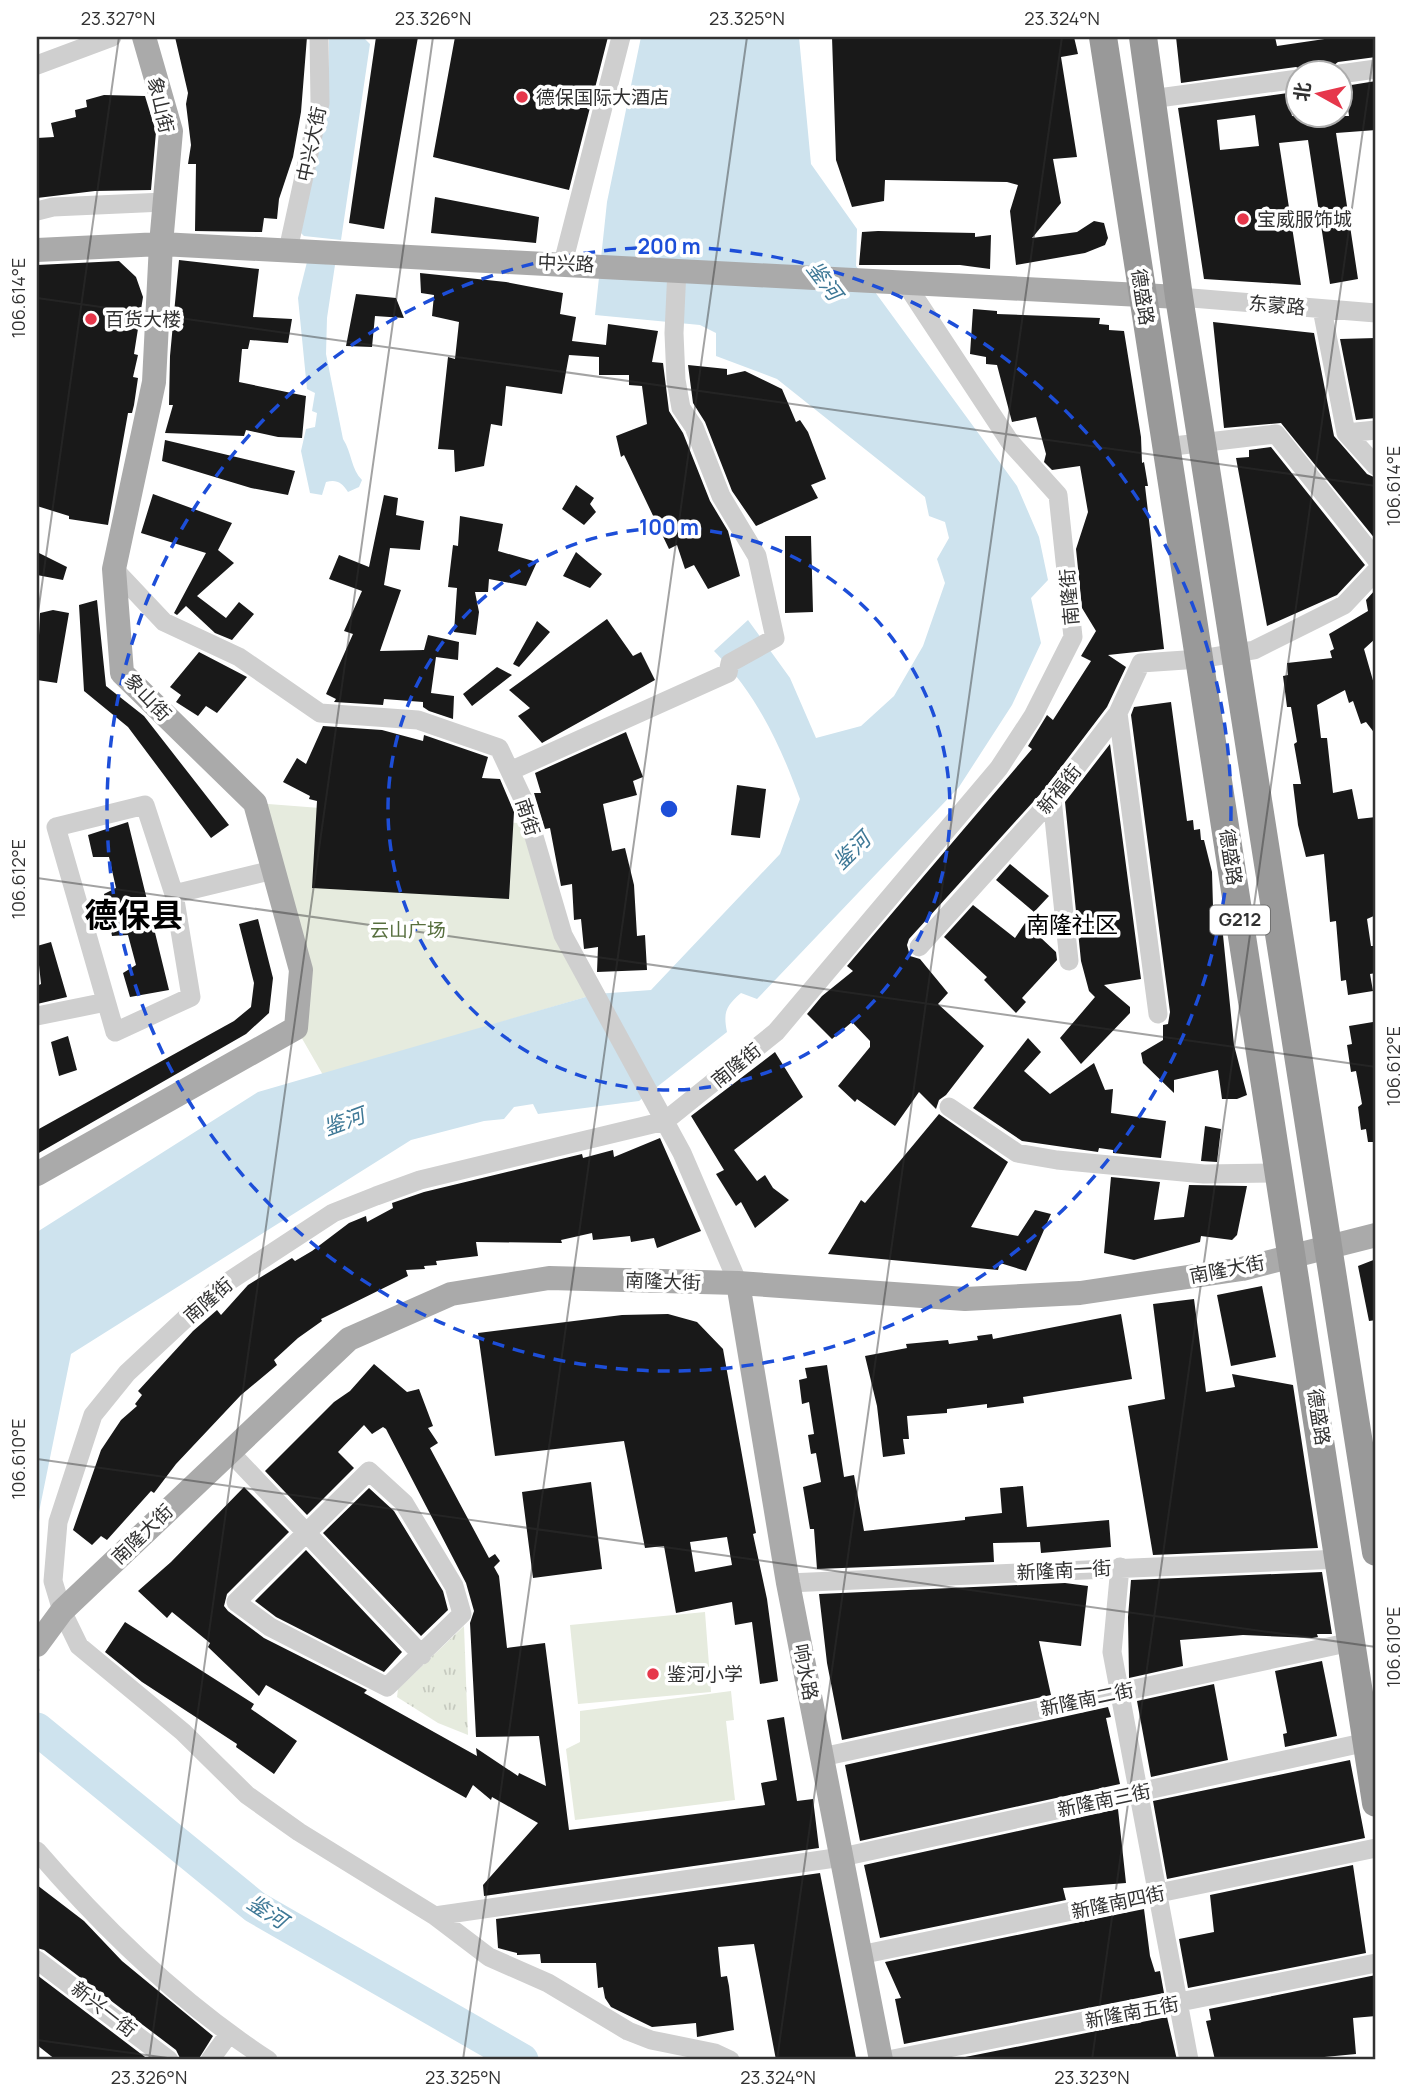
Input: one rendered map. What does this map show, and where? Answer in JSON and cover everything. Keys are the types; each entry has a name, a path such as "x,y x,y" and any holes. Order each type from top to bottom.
{"highway":[{"name":"德盛路","path":"1103,37 1291,1255 1341,1559 1376,1803"},
{"name":"G212","path":"1143,37 1179,297 1326,1248 1376,1552"}],"main road":[{"name":"象山街","path":"37,1174 296,1028 301,970 255,803 122,673 114,569 154,382 161,244 171,131 144,37"},
{"name":"中兴路","path":"37,250 161,244 590,264 1179,297"},
{"name":"南隆大街","path":"61,1606 349,1339 451,1294 550,1278 738,1283 965,1299 1080,1293 1242,1269 1376,1235"},
{"name":"响水路","path":"738,1283 788,1583 881,2060"},
{"path":"37,1629 61,1606"},
{"path":"37,1644 61,1606"}],"street":[{"path":"37,65 112,37"},
{"name":"中兴大街","path":"288,250 320,103 319,37"},
{"path":"563,263 621,37"},
{"path":"1354,72 1376,69"},
{"path":"1152,99 1284,81"},
{"path":"37,211 53,207 164,202"},
{"path":"510,771 728,673 730,663 775,638 757,556 721,496 694,427 681,408 676,380 674,333 677,269"},
{"name":"南隆街","path":"730,2060 715,2053 651,2040 628,2031 548,1983 489,1957 436,1916 299,1832 247,1795 183,1732 79,1646 52,1581 58,1522 93,1415 127,1373 217,1289 302,1231 333,1213 376,1196 420,1180 665,1121 776,1032 930,853 999,768 1033,716 1073,637 1058,495 1010,442 904,281"},
{"name":"东蒙路","path":"1179,297 1376,313"},
{"path":"1322,309 1346,433 1376,466"},
{"path":"1346,433 1376,430"},
{"path":"1165,447 1276,434 1376,559"},
{"name":"南街","path":"114,569 164,622 239,657 320,713 418,720 499,748 523,799 564,934 682,1153 738,1283"},
{"path":"1200,659 1254,650 1344,605 1376,571"},
{"name":"新福街","path":"919,947 1052,799 1118,713 1141,663 1200,659"},
{"path":"1118,713 1158,1014"},
{"path":"1052,799 1069,961"},
{"path":"145,805 174,894 191,997 115,1032 106,1002 56,827 145,805"},
{"path":"174,894 273,870"},
{"path":"37,1016 106,1002"},
{"path":"949,1108 1017,1153 1057,1160 1204,1174 1279,1173"},
{"path":"229,1451 422,1655"},
{"path":"369,1471 404,1503 454,1586 462,1614 387,1688 270,1627 236,1602 307,1532 369,1471"},
{"name":"新隆南一街","path":"788,1583 1341,1559"},
{"path":"1120,1567 1112,1652 1189,2060"},
{"name":"新隆南二街","path":"822,1757 1351,1642"},
{"name":"新隆南三街","path":"436,1916 842,1857 1367,1742"},
{"name":"新隆南四街","path":"860,1955 1376,1848"},
{"path":"37,1852 69,1890 106,1926 229,2034 268,2060"},
{"name":"新兴一街","path":"37,1960 78,1988 169,2060"},
{"name":"新隆南五街","path":"888,2060 1376,1964"},
{"path":"211,2060 229,2034"}],"path":[{"path":"37,1668 39,1674"}],"green space":[{"name":"云山广场","path":"255,803 531,824 563,935 596,994 323,1075 296,1028 301,970"},
{"path":"705,1612 711,1692 578,1704 570,1625"},
{"path":"464,1626 468,1735 438,1723 397,1697 398,1689"},
{"path":"731,1691 734,1720 726,1721 735,1800 575,1820 566,1749 580,1742 580,1711"}],"water":[{"path":"329,37 363,37 370,44 341,240 304,236 301,233 329,65"},
{"path":"641,37 799,37 811,164 857,229 856,266 1017,486 1039,537 1048,580 1031,598 1041,643 1012,705 959,787 757,999 741,993 732,1002 725,1019 727,1032 639,1101 538,1114 533,1104 514,1107 504,1119 484,1121 411,1140 71,1354 37,1522 37,1232 258,1092 596,994 651,990 780,854 800,799 784,758 755,702 714,651 748,620 790,678 816,738 861,726 894,696 923,646 945,583 937,559 949,538 945,522 929,516 925,497 777,379 716,356 716,333 700,325 595,315 607,202"},
{"path":"307,262 335,265 327,318 326,354 343,439 362,480 359,487 348,492 341,484 333,481 326,482 322,495 310,493 301,451 306,429 315,427 317,413 312,411 315,393 307,389 298,298"}],"building":[{"path":"175,37 307,37 301,112 293,157 279,199 277,219 264,218 262,232 195,231 196,164 188,164 191,145 186,104 188,93"},
{"path":"376,37 418,37 384,229 349,223"},
{"name":"德保国际大酒店","path":"455,37 608,37 569,190 433,157"},
{"path":"832,37 1074,37 1078,54 1061,57 1077,157 1053,159 1061,203 1032,238 1077,232 1094,221 1104,223 1108,238 1105,245 1085,253 1016,265 1010,211 1018,185 1007,182 885,180 884,201 852,207 836,160"},
{"path":"1176,37 1275,37 1277,46 1338,37 1376,37 1376,57 1353,60 1284,60 1284,69 1181,83"},
{"name":"宝威服饰城","path":"1376,81 1376,130 1336,133 1358,279 1330,284 1308,140 1279,143 1301,285 1204,279 1178,108 1284,94 1284,130 1354,130 1354,85","holes":["1255,115 1259,146 1220,150 1217,120"]},
{"path":"104,95 145,96 156,132 151,190 95,191 37,198 37,138 54,137 51,123 76,117 75,110 87,107 86,100"},
{"path":"435,197 539,217 536,243 431,233"},
{"path":"862,232 975,233 975,237 991,235 990,269 960,265 859,265"},
{"path":"179,260 259,269 253,317 292,319 288,343 250,340 248,349 242,349 239,382 306,396 302,438 278,437 246,430 244,436 165,433 173,405 169,405 170,356"},
{"path":"119,261 136,277 143,297 134,354 138,355 133,377 138,378 134,405 132,413 128,413 108,525 69,519 69,516 37,506 37,265"},
{"path":"420,273 506,282 563,293 560,314 576,317 572,341 606,345 608,324 658,331 652,362 663,363 669,411 683,433 710,501 728,531 740,576 708,589 694,565 685,569 677,545 669,549 624,455 621,457 616,436 647,424 642,386 629,385 629,375 599,375 599,357 569,355 562,394 506,386 502,426 491,424 484,466 455,472 454,450 438,449 448,357 455,359 459,322 432,316 434,295 421,293"},
{"path":"356,294 396,298 404,318 375,316 372,347 346,346"},
{"path":"973,309 997,311 997,314 1100,318 1099,324 1109,325 1109,330 1124,331 1141,437 1142,463 1144,462 1148,486 1145,486 1164,649 1108,655 1126,667 1107,707 1043,791 909,939 907,945 910,956 920,959 948,993 938,1004 984,1046 946,1095 939,1100 936,1109 919,1092 895,1126 857,1099 855,1102 838,1086 870,1047 870,1041 852,1022 832,1039 807,1014 822,996 853,971 847,966 1032,749 1028,746 1047,715 1053,720 1091,661 1081,656 1096,631 1082,608 1076,549 1088,512 1080,466 1052,470 1044,462 1046,454 1036,417 1012,422 997,365 986,364 986,357 970,354"},
{"path":"1213,322 1314,333 1334,436 1367,474 1376,478 1376,540 1281,423 1224,428"},
{"path":"1376,338 1376,418 1356,420 1340,339"},
{"path":"688,365 727,369 727,375 745,371 782,389 796,422 800,420 808,432 826,479 811,485 818,498 756,526 732,491 705,422 693,403"},
{"path":"165,440 295,471 288,495 251,488 162,461"},
{"path":"1271,447 1365,565 1337,595 1267,626 1236,458 1249,457 1249,450"},
{"path":"576,485 594,498 590,504 596,512 584,525 562,509"},
{"path":"153,494 232,523 218,550 234,563 197,596 226,618 239,602 254,614 232,640 215,633 186,606 177,615 174,613 206,553 141,533"},
{"path":"384,495 398,498 396,515 424,521 420,550 390,548 384,585 401,590 380,651 424,650 428,635 459,642 458,660 436,657 431,693 454,696 453,719 429,711 423,707 423,702 384,699 383,705 334,702 336,699 326,694 353,634 344,631 362,591 329,579 339,555 369,567"},
{"path":"460,516 503,524 498,551 537,562 526,586 489,579 488,592 475,592 479,612 476,635 454,632 457,588 448,587 453,545 458,546"},
{"path":"785,536 811,536 813,612 785,613"},
{"path":"37,552 67,567 63,580 37,575"},
{"path":"576,552 602,574 590,588 563,576"},
{"path":"1376,589 1376,638 1364,649 1376,691 1376,735 1366,722 1361,724 1353,701 1349,703 1345,690 1317,705 1321,738 1327,738 1333,793 1352,789 1358,819 1376,817 1376,915 1367,919 1371,946 1376,946 1376,973 1370,974 1373,991 1348,995 1346,980 1341,981 1336,921 1330,922 1324,854 1306,857 1298,825 1293,784 1301,784 1294,744 1297,742 1291,707 1287,707 1283,676 1288,675 1287,663 1332,658 1330,651 1334,649 1329,634 1368,611 1366,600"},
{"path":"97,600 106,686 144,716 229,825 211,838 128,727 84,691 79,605"},
{"path":"53,610 69,613 57,683 37,680 40,613"},
{"path":"607,619 633,656 641,652 655,680 542,743 518,716 530,708 509,690"},
{"path":"537,621 550,632 519,667 513,664"},
{"path":"199,652 247,677 217,713 206,706 198,716 176,702 181,695 170,687"},
{"path":"497,667 512,675 472,706 463,694"},
{"path":"1171,702 1187,821 1193,820 1194,830 1200,829 1212,872 1213,907 1220,905 1234,1045 1247,1095 1237,1099 1222,1099 1218,1070 1174,1080 1174,1093 1143,1063 1141,1053 1163,1040 1163,1025 1168,1024 1170,1012 1131,715 1134,707"},
{"path":"323,726 382,730 423,741 424,735 488,757 482,778 500,779 514,812 509,899 312,888 317,801 309,799 310,796 283,782 297,758 306,764"},
{"path":"626,732 643,777 633,781 637,795 603,804 612,851 625,848 634,885 637,936 645,935 647,970 597,972 598,947 584,949 581,919 574,920 572,884 561,886 550,828 545,829 534,793 541,793 535,773"},
{"path":"1110,744 1141,979 1104,985 1130,1007 1130,1013 1081,1064 1060,1038 1095,997 1089,991 1081,961 1065,802"},
{"path":"737,785 766,789 760,838 731,835"},
{"path":"128,822 169,990 130,997 123,973 136,965 128,935 112,936 104,894 116,888 109,857 93,857 88,835"},
{"path":"1010,864 1049,896 1034,912 996,880"},
{"path":"973,905 1015,938 1025,923 1056,952 1057,960 1022,998 1026,1002 1016,1013 984,980 987,977 944,937"},
{"path":"258,919 273,978 269,1013 246,1034 37,1154 37,1130 234,1021 251,1007 254,983 239,924"},
{"path":"51,942 67,997 37,1004 37,986 41,984 37,946"},
{"path":"1373,1022 1376,1043 1376,1142 1368,1142 1366,1129 1361,1130 1358,1107 1362,1104 1356,1071 1351,1072 1347,1045 1352,1044 1349,1026"},
{"path":"68,1036 77,1070 59,1076 51,1042"},
{"path":"1028,1038 1041,1052 1024,1071 1050,1094 1094,1063 1105,1090 1113,1089 1111,1113 1166,1121 1161,1158 1113,1153 1113,1150 1099,1148 1098,1152 1022,1141 973,1108"},
{"path":"775,1052 803,1097 734,1150 757,1181 765,1175 773,1188 789,1200 755,1228 741,1202 736,1206 716,1174 724,1170 691,1116"},
{"path":"939,1114 1008,1162 971,1227 1018,1236 1035,1210 1051,1214 1026,1271 1000,1263 998,1270 828,1254 861,1200 865,1203"},
{"path":"1205,1126 1221,1129 1217,1162 1201,1161"},
{"path":"660,1138 701,1231 657,1248 654,1238 631,1242 630,1236 593,1240 592,1233 561,1240 562,1243 476,1242 478,1256 436,1261 437,1265 424,1266 425,1269 406,1270 408,1276 321,1319 322,1321 298,1338 274,1360 277,1365 241,1395 176,1464 154,1493 151,1491 107,1540 101,1536 92,1545 73,1530 101,1450 121,1420 137,1406 135,1404 142,1395 138,1391 193,1331 217,1310 221,1315 248,1285 292,1258 295,1261 312,1251 349,1223 366,1216 367,1222 393,1208 392,1203 424,1192 582,1154 583,1158 613,1150 614,1157"},
{"path":"1111,1177 1160,1182 1154,1220 1184,1217 1189,1185 1247,1186 1237,1235 1232,1240 1201,1236 1200,1242 1134,1260 1104,1253"},
{"path":"1376,1259 1376,1320 1369,1321 1358,1266"},
{"path":"1262,1286 1276,1357 1231,1366 1217,1295"},
{"path":"1194,1299 1206,1392 1235,1387 1232,1374 1293,1385 1318,1548 1153,1555 1128,1406 1165,1399 1153,1304"},
{"path":"668,1314 697,1322 723,1349 756,1533 753,1534 767,1599 778,1681 760,1684 752,1622 735,1625 732,1602 676,1613 664,1546 645,1548 624,1441 495,1456 478,1333 622,1315","holes":["727,1537 732,1565 695,1572 690,1542"]},
{"path":"1121,1314 1132,1379 1023,1397 1024,1403 987,1408 987,1404 947,1409 947,1413 907,1416 909,1439 903,1439 905,1454 883,1457 877,1406 865,1356 907,1348 906,1344 948,1340 949,1344 978,1340 977,1336 992,1334 993,1339"},
{"path":"374,1364 407,1392 419,1389 433,1426 428,1428 438,1443 430,1448 489,1558 495,1554 500,1561 494,1567 499,1576 507,1648 545,1643 569,1830 765,1805 761,1783 777,1780 767,1720 784,1717 797,1801 813,1799 819,1848 484,1896 483,1885 538,1823 492,1797 491,1800 473,1785 466,1798 266,1685 259,1696 208,1647 210,1643 172,1612 167,1618 138,1591 171,1562 244,1487 289,1532 227,1594 224,1606 228,1611 264,1638 367,1690 364,1693 477,1756 476,1748 518,1776 519,1773 546,1786 539,1736 476,1737 470,1623 474,1611 466,1583 386,1429 383,1427 372,1434 364,1425 338,1452 354,1468 307,1515 265,1471 334,1402 350,1391"},
{"path":"827,1365 844,1477 854,1475 864,1531 965,1520 965,1517 1002,1513 1000,1488 1023,1486 1027,1527 1109,1520 1111,1547 1041,1553 1040,1542 993,1543 994,1562 817,1569 814,1529 810,1529 803,1487 821,1482 816,1453 811,1454 808,1435 814,1434 809,1402 802,1404 799,1380 807,1378 805,1368"},
{"path":"591,1482 602,1569 533,1578 522,1492"},
{"path":"369,1488 394,1511 443,1591 448,1610 421,1636 323,1533"},
{"path":"306,1550 402,1652 384,1672 276,1617 255,1601"},
{"path":"1322,1572 1332,1634 1317,1634 1318,1637 1312,1638 1243,1635 1180,1640 1183,1666 1129,1678 1128,1617 1131,1580"},
{"path":"1065,1583 1088,1586 1081,1646 1039,1641 1051,1695 842,1740 827,1663 819,1594"},
{"path":"125,1622 254,1704 251,1709 297,1741 274,1774 236,1747 237,1744 142,1682 105,1652"},
{"path":"1322,1661 1337,1736 1285,1747 1283,1734 1287,1733 1275,1671"},
{"path":"1214,1684 1228,1760 1151,1777 1137,1701"},
{"path":"1108,1707 1111,1717 1106,1718 1120,1784 860,1841 845,1765"},
{"path":"1350,1760 1365,1838 1167,1879 1153,1801"},
{"path":"1118,1809 1126,1883 1063,1888 1066,1900 880,1938 864,1865"},
{"path":"1353,1865 1366,1953 1188,1988 1179,1939 1214,1932 1210,1895"},
{"path":"820,1873 856,2058 776,2060 754,1944 718,1947 721,1977 727,1976 729,1986 734,2030 697,2037 696,2023 652,2027 611,2007 605,1998 603,1987 598,1988 596,1963 541,1963 540,1954 517,1955 498,1948 496,1919"},
{"path":"37,1885 84,1921 122,1961 213,2036 198,2060 181,2060 176,2050 44,1950 37,1948"},
{"path":"1144,1909 1150,1956 1155,1972 1160,1971 1164,1993 904,2044 895,1999 901,1998 885,1962"},
{"path":"37,1975 149,2060 56,2060 37,2045"},
{"path":"1376,1975 1376,2016 1353,2018 1356,2054 1293,2060 1215,2060 1206,2021 1211,2020 1209,2009"},
{"path":"1167,2017 1177,2060 950,2060"}],"waterway":[{"name":"鉴河","path":"37,1729 255,1907 522,2060"}],"place":[{"name":"德保国际大酒店","path":"522,97"},
{"name":"宝威服饰城","path":"1243,219"},
{"name":"百货大楼","path":"91,319"},
{"name":"鉴河小学","path":"653,1674"}],"district":[{"name":"德保县","path":"134,915"},
{"name":"南隆社区","path":"1072,925"}]}
